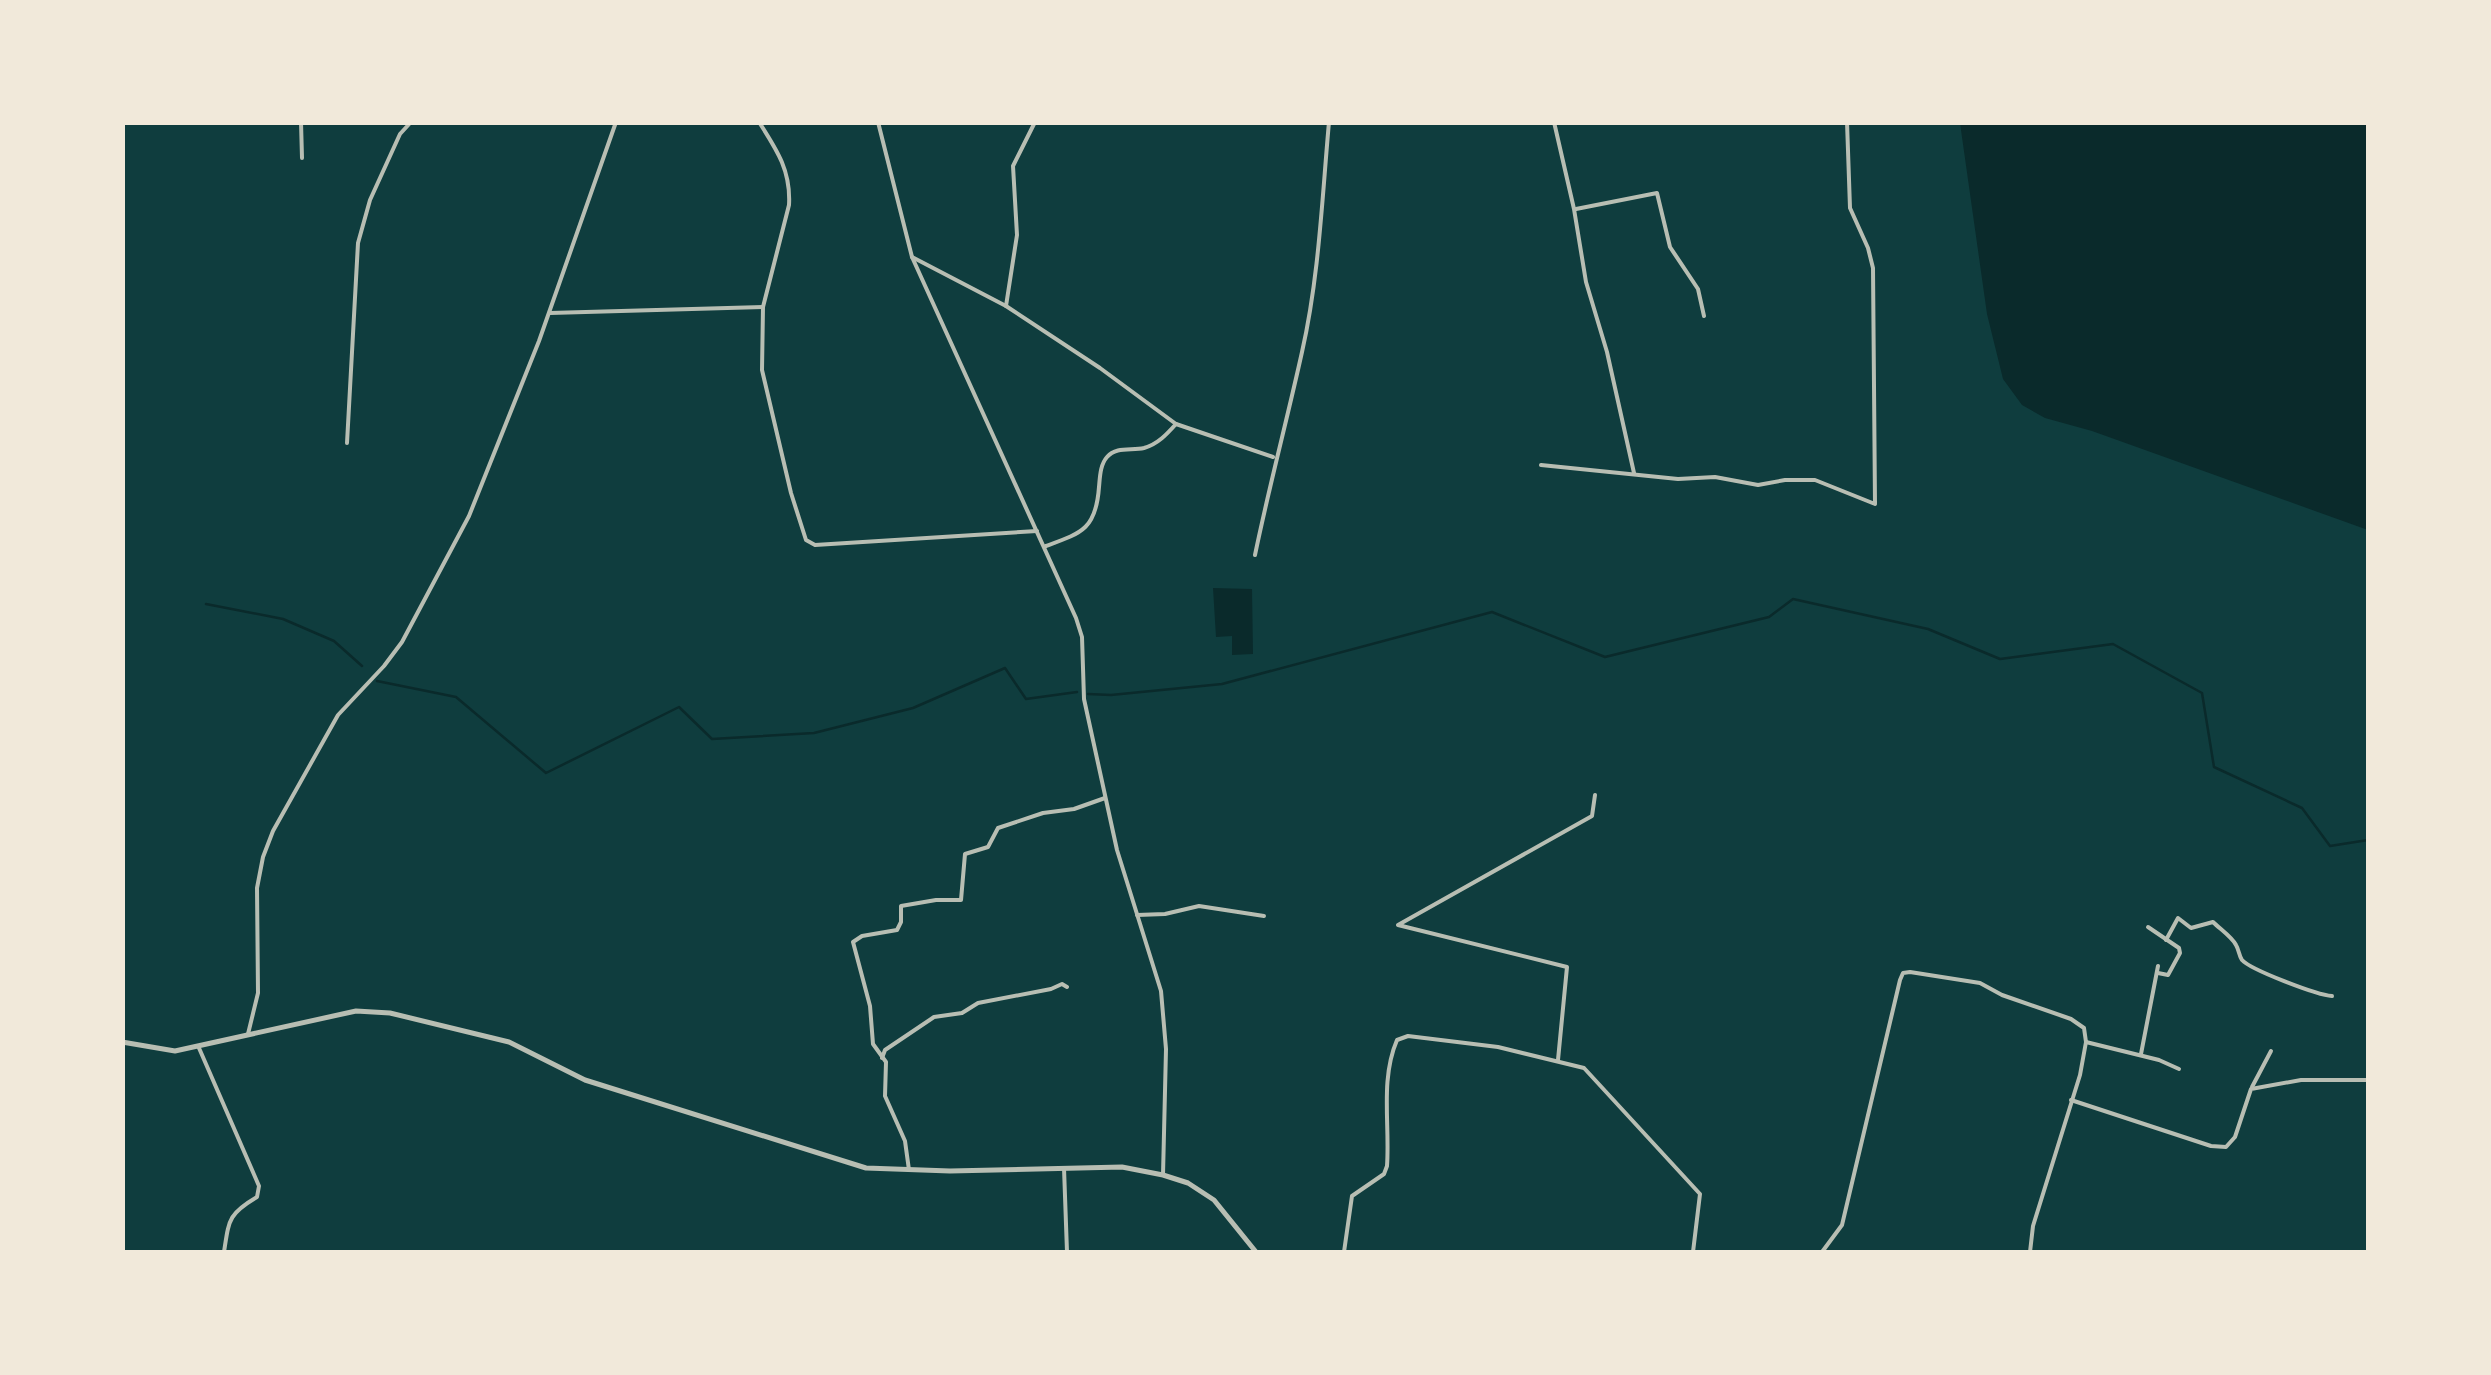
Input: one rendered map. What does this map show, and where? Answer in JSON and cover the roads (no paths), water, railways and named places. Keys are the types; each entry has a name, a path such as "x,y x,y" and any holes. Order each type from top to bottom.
{"street":[{"path":"301,122 302,158"},
{"path":"347,443 358,243 370,200 400,134 411,122"},
{"path":"248,1034 258,993 257,888 273,831 338,715 402,642 469,516 550,313 616,122"},
{"path":"759,122 781,156 790,188 785,224 763,307 764,388 790,493 810,544 1037,531"},
{"path":"878,122 912,257 1082,638 1084,699 1116,850 1160,992 1165,1037 1163,1175"},
{"path":"1006,306 1017,235 1013,166 1035,122"},
{"path":"1255,555 1314,285 1329,122"},
{"path":"1554,122 1586,282 1607,352 1634,472"},
{"path":"1541,465 1678,478 1715,477 1758,485 1815,480 1876,504 1872,268 1868,248 1850,208 1846,122"},
{"path":"1574,209 1657,193 1670,246 1698,289 1704,316"},
{"path":"912,257 1006,306 1176,424 1275,458"},
{"path":"550,313 763,307"},
{"path":"1044,546 1088,527 1107,456 1114,451 1155,444 1176,424"},
{"path":"1558,1060 1568,967 1398,925 1592,816 1594,795"},
{"path":"909,1171 906,1141 885,1096 886,1062 873,1044 870,1006 853,942 862,936 897,930 901,906 961,900 965,854 988,847 998,828 1043,812 1074,809 1105,798"},
{"path":"1136,915 1199,906 1264,916"},
{"path":"2166,940 2178,918 2192,928 2214,922 2236,944 2239,957 2248,965 2312,994 2332,996"},
{"path":"2148,928 2179,948 2180,954 2168,976 2158,974"},
{"path":"2141,1056 2158,966"},
{"path":"1822,1252 1842,1226 1849,1202 1872,1090 1903,974 1916,972 1980,982 2016,1001 2079,1023 2086,1033 2030,1252"},
{"path":"882,1058 885,1050 934,1017 1014,994 1067,986"},
{"path":"122,1042 175,1051 356,1010 390,1012 509,1042 585,1080 843,1164 909,1171 1122,1167 1163,1175 1188,1183 1214,1200 1256,1252"},
{"path":"1344,1252 1352,1196 1384,1174 1387,1166 1387,1088 1397,1040 1408,1036 1462,1040 1578,1065 1591,1074 1700,1194 1693,1252"},
{"path":"2086,1042 2180,1069"},
{"path":"199,1048 259,1186 257,1196 230,1216 224,1252"},
{"path":"2071,1100 2211,1146 2226,1147 2235,1137 2251,1089 2270,1051"},
{"path":"2251,1089 2301,1080 2368,1080 2368,1074"},
{"path":"1064,1168 1067,1252"}],"water":[{"path":"1960,123 2368,123 2368,530 2092,431 2045,418 2022,405 2003,379 1987,314"},
{"path":"1213,588 1252,589 1253,654 1232,655 1232,636 1216,637"}],"waterway":[{"path":"1088,694 1222,684 1492,612 1605,657 1769,617 1793,599 1928,629 2000,659 2113,644 2202,693 2214,767 2302,808 2330,846 2368,840"},
{"path":"206,604 283,619 334,641 362,666"},
{"path":"377,681 456,697 546,773 679,707 712,739 814,733 913,708 1005,668 1026,699 1077,692"}]}
